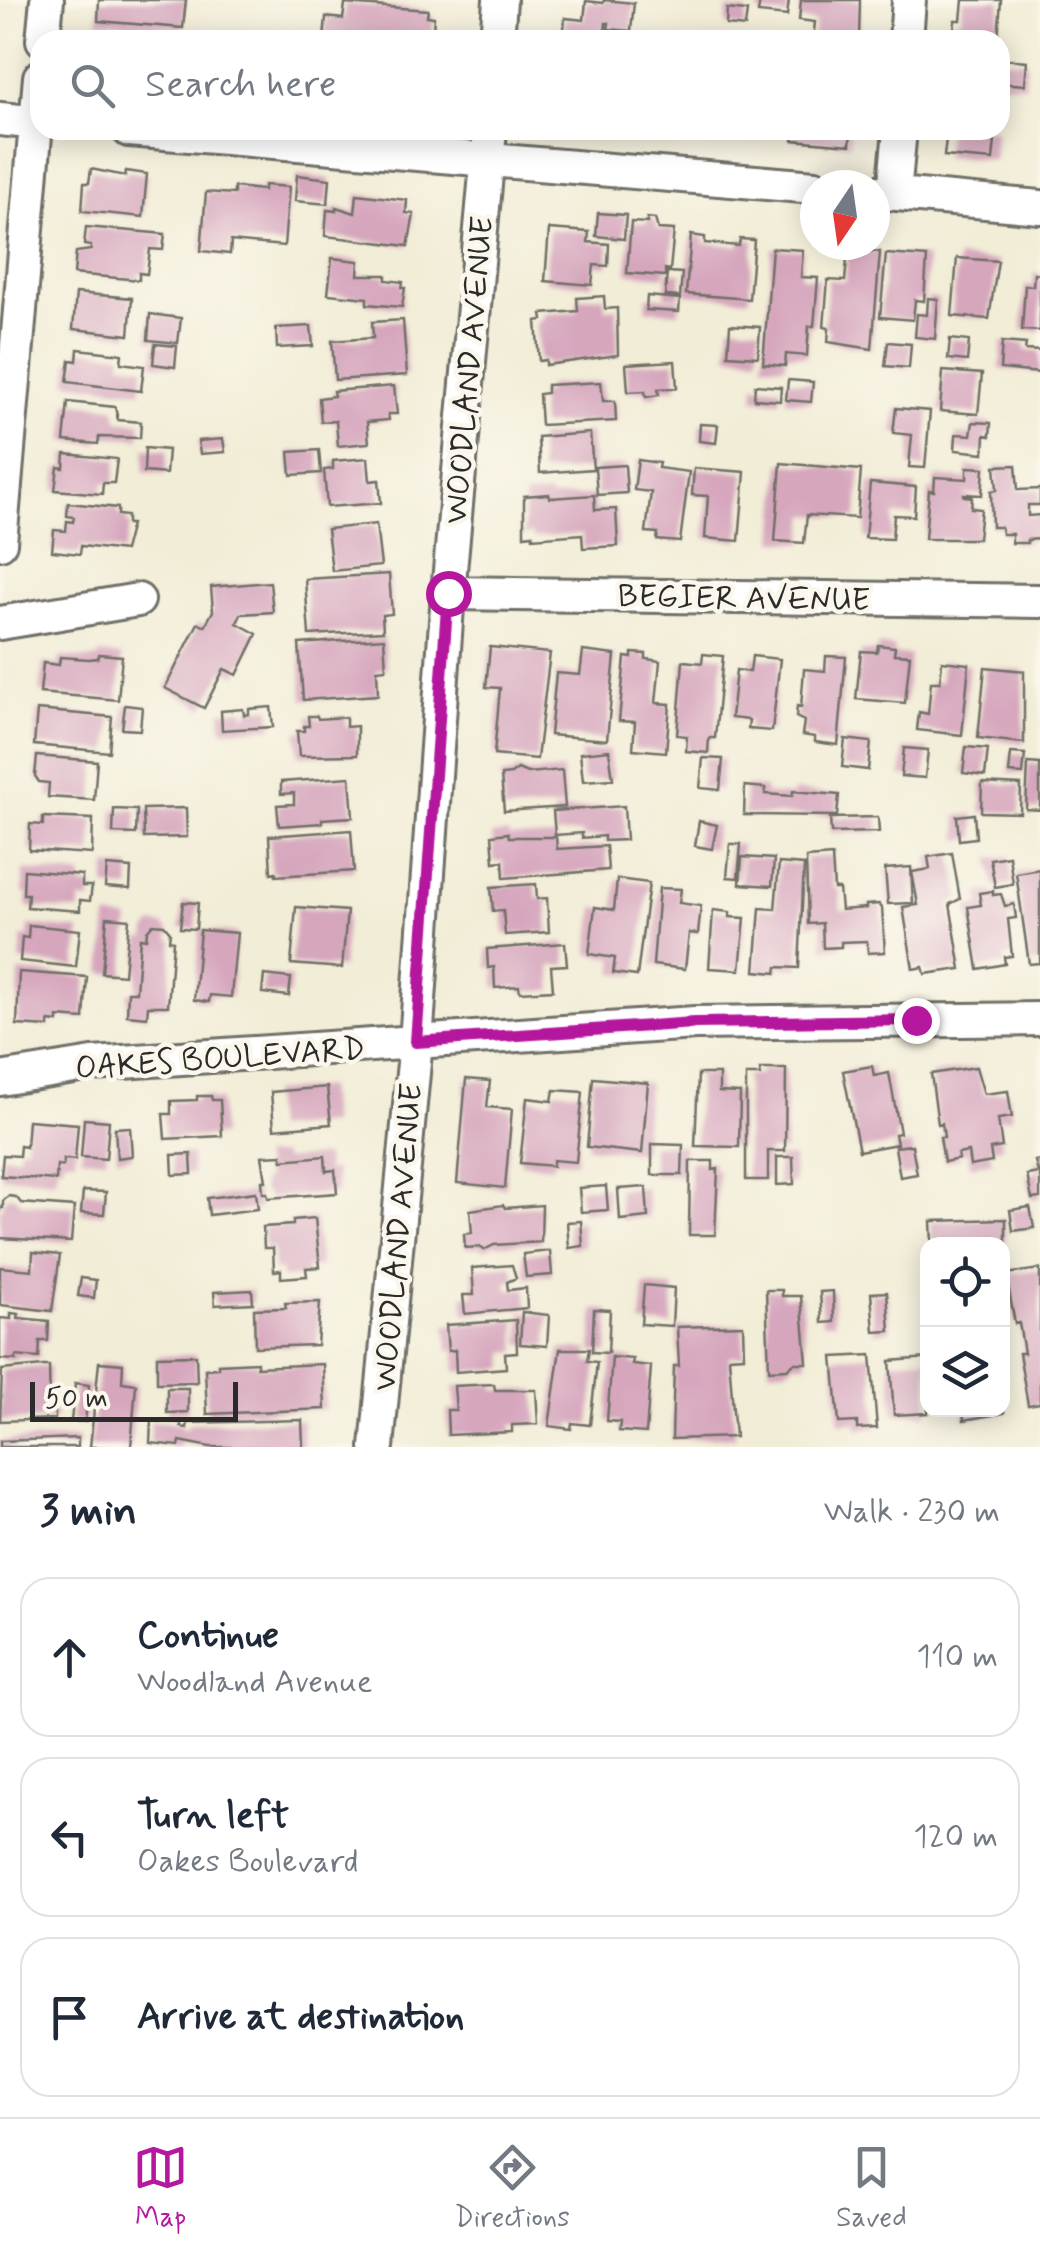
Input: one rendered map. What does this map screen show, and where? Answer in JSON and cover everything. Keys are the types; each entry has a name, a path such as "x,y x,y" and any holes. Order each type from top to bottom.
{"street":[{"path":"44,30 46,0"},
{"path":"498,30 500,0"},
{"path":"906,30 908,0"},
{"path":"0,119 30,121"},
{"path":"0,543 6,382 36,140"},
{"path":"369,140 489,145 800,185"},
{"path":"890,172 898,140"},
{"name":"WOODLAND AVENUE","path":"377,1447 416,1042 448,593 489,145"},
{"path":"890,193 1040,208"},
{"name":"BEGIER AVENUE","path":"448,593 1040,601"},
{"path":"0,624 138,600"},
{"name":"OAKES BOULEVARD","path":"0,1079 93,1064 694,1023 1040,1019"}],"building":[{"path":"99,0 186,0 183,28 98,21"},
{"path":"760,0 789,0 787,16 758,13"},
{"path":"801,0 860,0 859,30 814,30 815,22 799,20"},
{"path":"963,0 1001,0 999,30 954,30 955,20 961,20"},
{"path":"586,1 634,3 631,30 608,29 606,23 605,30 564,30 565,18 584,20"},
{"path":"345,4 428,10 427,16 434,17 433,30 325,30 326,17 343,19"},
{"path":"727,9 747,11 745,27 726,25"},
{"path":"1010,60 1027,61 1025,85 1010,84"},
{"path":"793,140 850,140 850,145"},
{"path":"946,140 995,140 993,160 944,156"},
{"path":"91,169 125,176 126,171 147,174 143,217 82,211 84,183 89,183"},
{"path":"297,175 330,179 328,204 295,201"},
{"path":"264,185 289,187 284,246 231,241 230,254 201,251 206,192 234,194 234,187 264,190"},
{"path":"357,194 407,200 406,213 414,214 408,246 325,236 327,210 336,211 336,207 355,213"},
{"path":"598,213 626,215 624,239 596,236"},
{"path":"647,218 655,219 658,229 674,230 670,270 665,269 665,276 627,273 631,222 647,223"},
{"path":"86,227 165,234 163,250 150,249 147,274 139,273 139,280 74,274 76,252 91,250 91,246 84,245"},
{"path":"549,229 589,232 588,242 609,244 608,266 594,265 592,285 545,281"},
{"path":"691,235 705,237 705,243 739,246 740,239 754,240 749,299 686,294"},
{"path":"772,248 800,250 801,277 818,278 807,356 786,354 785,366 763,364"},
{"path":"890,254 927,257 924,301 915,300 913,320 880,317 885,260 890,260"},
{"path":"332,258 359,261 358,275 386,275 386,280 403,282 402,307 367,304 367,298 328,294"},
{"path":"957,258 998,261 989,319 952,316"},
{"path":"847,260 879,260 872,349 828,342 829,328 824,327 828,280 845,281"},
{"path":"667,272 682,273 680,297 665,296"},
{"path":"1034,273 1040,274 1040,331 1022,330 1025,285 1033,286"},
{"path":"76,293 132,298 129,335 73,329"},
{"path":"604,296 605,309 617,308 618,355 546,365 546,360 539,361 536,321 543,320 542,314 578,311 577,298"},
{"path":"647,296 680,299 679,312 646,310"},
{"path":"928,298 938,299 935,339 915,337 917,314 927,315"},
{"path":"150,314 181,318 178,343 148,340"},
{"path":"403,320 407,375 335,380 332,341 373,338 372,322"},
{"path":"730,325 760,327 758,357 728,355"},
{"path":"311,326 313,346 277,348 276,328"},
{"path":"950,339 969,341 967,361 948,359"},
{"path":"888,342 911,344 909,368 885,366"},
{"path":"1002,342 1026,344 1025,350 1040,351 1040,373 1000,369"},
{"path":"155,344 177,346 175,367 153,364"},
{"path":"78,349 122,354 121,363 144,366 141,391 67,382 70,360 77,361"},
{"path":"675,361 677,388 658,389 659,395 646,397 645,391 628,392 626,364"},
{"path":"943,371 982,374 978,414 940,411"},
{"path":"788,380 813,382 811,402 786,400"},
{"path":"601,382 603,401 615,401 616,421 541,425 539,394 547,393 547,385"},
{"path":"755,385 781,387 780,401 754,399"},
{"path":"394,386 397,414 388,414 389,420 367,422 369,443 338,446 336,421 321,422 319,398 334,396 333,391"},
{"path":"68,402 115,407 118,420 141,422 140,438 99,437 98,444 64,441"},
{"path":"896,408 930,411 925,468 909,467 912,435 893,433"},
{"path":"973,422 991,423 990,436 985,435 984,453 955,450 956,434 971,435"},
{"path":"700,424 718,425 716,443 699,441"},
{"path":"590,433 593,469 540,473 538,437"},
{"path":"223,439 225,452 200,454 198,441"},
{"path":"145,448 168,450 166,474 144,472"},
{"path":"319,450 321,473 291,475 289,452"},
{"path":"65,454 117,459 114,483 103,483 102,494 55,490 58,467 64,468"},
{"path":"368,458 370,481 379,480 381,503 327,507 324,470 333,469 333,461"},
{"path":"638,460 659,463 658,468 689,472 680,542 657,540 658,533 646,532 651,492 634,490"},
{"path":"781,463 861,470 857,518 807,515 804,543 775,541"},
{"path":"625,465 627,493 597,495 595,467"},
{"path":"1016,465 1018,490 1040,489 1040,505 1028,505 1028,516 1040,515 1040,539 1027,543 1012,543 1012,534 1002,534 1001,527 992,527 991,491 997,490 995,466"},
{"path":"967,467 984,468 982,495 964,494 972,497 971,508 981,509 978,539 925,539 929,490 934,491 935,477 967,479"},
{"path":"694,468 745,472 739,541 705,538 708,496 692,495"},
{"path":"870,483 916,487 914,516 894,515 892,539 865,538"},
{"path":"549,494 550,498 594,495 595,510 616,509 618,546 583,548 582,534 533,538 533,534 524,535 524,496"},
{"path":"68,503 118,508 118,515 127,516 127,524 131,524 124,551 81,546 80,554 52,551 54,530 66,531 67,521 73,522 74,517 67,516"},
{"path":"376,524 381,566 332,571 327,529"},
{"path":"389,574 392,614 382,615 383,631 309,635 305,579"},
{"path":"270,582 273,612 241,614 237,623 257,634 237,675 224,669 204,708 165,688 198,623 205,626 213,611 211,587"},
{"path":"384,638 386,669 377,670 378,695 303,700 299,644"},
{"path":"878,645 895,647 894,654 910,655 905,703 856,699 861,651 877,652"},
{"path":"490,647 550,653 537,759 494,755 500,688 486,687"},
{"path":"583,651 615,655 607,740 550,735 556,673 580,675"},
{"path":"632,653 660,661 656,703 670,704 666,752 633,749 635,722 619,721 625,657 632,658"},
{"path":"99,654 122,656 118,700 40,693 43,663 59,665 60,657 89,659 98,658"},
{"path":"703,654 723,656 715,738 709,738 708,753 686,751 687,736 677,735 683,661 702,663"},
{"path":"752,656 780,659 772,731 748,729 749,720 731,718 736,670 750,672"},
{"path":"826,656 846,657 838,745 815,742 815,737 802,735 804,721 796,717 797,706 801,707 804,669 825,671"},
{"path":"942,661 969,664 962,735 917,730 919,712 928,714 931,682 940,682"},
{"path":"985,667 1024,671 1024,743 978,738"},
{"path":"125,705 142,707 140,730 122,729"},
{"path":"271,707 273,727 222,730 221,711 243,709 244,715 249,714 249,709"},
{"path":"37,710 112,717 109,752 34,745"},
{"path":"308,716 346,717 346,727 357,726 357,755 299,756 297,731 309,726"},
{"path":"845,739 871,742 868,770 842,767"},
{"path":"966,747 988,749 985,776 963,773"},
{"path":"904,748 928,750 925,778 901,776"},
{"path":"609,750 613,779 583,781 580,753"},
{"path":"1011,753 1025,754 1023,774 1009,773"},
{"path":"37,756 97,761 94,800 48,797 49,783 39,782 35,776"},
{"path":"703,758 723,759 720,790 700,788"},
{"path":"1028,763 1040,764 1040,810 1026,809"},
{"path":"518,769 527,773 562,770 565,807 504,811 501,775"},
{"path":"350,777 353,817 279,826 277,805 294,804 294,793 281,794 281,782"},
{"path":"982,783 1021,785 1020,813 981,812"},
{"path":"745,786 766,788 765,794 792,796 793,791 839,795 837,816 744,815"},
{"path":"624,806 626,840 582,838 582,833 555,835 553,811"},
{"path":"186,808 187,837 144,838 143,809"},
{"path":"114,809 137,810 136,834 113,833"},
{"path":"974,814 976,838 959,840 957,816"},
{"path":"43,817 93,819 92,854 29,850 30,824 43,825"},
{"path":"878,817 879,832 831,833 830,818"},
{"path":"699,821 717,825 712,849 695,846"},
{"path":"351,830 354,871 276,876 276,872 271,873 269,836"},
{"path":"508,833 509,837 556,837 557,849 606,846 608,870 504,878 503,861 494,862 492,835"},
{"path":"730,844 741,844 738,878 727,877"},
{"path":"952,853 960,899 950,904 961,969 925,974 923,967 913,969 903,907 918,905 912,872 930,869 928,857"},
{"path":"832,856 834,889 839,889 841,910 879,904 882,908 885,952 868,953 867,941 841,942 841,947 823,948 822,923 808,924 806,858"},
{"path":"1009,856 1013,884 995,887 990,859"},
{"path":"742,857 774,859 772,886 740,884"},
{"path":"779,863 804,865 799,968 777,967 776,973 755,971 760,908 775,909"},
{"path":"107,866 131,868 130,889 105,887"},
{"path":"911,867 913,903 888,904 885,869"},
{"path":"1040,869 1040,963 1029,964 1016,873"},
{"path":"24,870 82,875 82,886 92,886 90,901 80,900 80,911 27,907"},
{"path":"617,879 649,883 637,976 613,973 615,958 589,954 595,907 614,910"},
{"path":"536,884 537,899 547,898 549,932 505,935 503,910 493,911 491,887"},
{"path":"659,888 681,889 679,903 701,906 698,934 689,933 685,969 653,965"},
{"path":"993,891 993,895 1001,894 1005,906 1014,904 1016,918 1008,919 1012,956 1004,957 1005,964 978,969 968,907 981,905 979,893"},
{"path":"183,902 198,903 196,929 180,928"},
{"path":"296,907 347,911 342,968 291,964"},
{"path":"713,910 745,918 740,970 709,968"},
{"path":"107,917 129,919 124,975 102,973"},
{"path":"153,924 164,925 173,941 168,1006 148,1006 147,1017 127,1015 128,992 136,992 140,938 146,939"},
{"path":"29,925 80,930 76,967 20,961 22,937 28,938"},
{"path":"200,930 237,933 231,997 210,995 209,1002 194,1000"},
{"path":"565,943 567,965 551,966 553,990 520,992 519,986 495,988 494,967 488,968 487,949"},
{"path":"19,972 87,977 84,1019 58,1017 58,1022 49,1021 49,1027 17,1025"},
{"path":"264,975 291,978 289,996 262,993"},
{"path":"872,1066 874,1076 889,1073 900,1133 895,1134 897,1144 859,1151 843,1071"},
{"path":"976,1067 984,1094 1008,1091 1012,1117 998,1119 1002,1147 990,1149 992,1162 970,1166 968,1152 944,1162 942,1123 938,1124 931,1074"},
{"path":"760,1069 786,1069 785,1151 768,1151 768,1180 746,1180 746,1075 760,1075"},
{"path":"698,1074 719,1074 719,1092 740,1093 739,1147 695,1146"},
{"path":"593,1078 648,1083 642,1153 587,1147"},
{"path":"466,1079 490,1081 487,1107 512,1109 505,1188 457,1183"},
{"path":"327,1087 331,1124 274,1129 271,1092"},
{"path":"554,1090 583,1092 576,1162 553,1160 553,1166 520,1163 527,1098 552,1101"},
{"path":"197,1096 220,1100 222,1136 165,1139 163,1114 171,1114 171,1101 197,1100"},
{"path":"84,1119 109,1121 106,1159 81,1157"},
{"path":"28,1120 78,1124 75,1160 64,1159 63,1166 57,1165 56,1180 1,1176 3,1155 19,1156 20,1146 26,1147"},
{"path":"130,1127 132,1156 117,1158 115,1128"},
{"path":"652,1144 683,1145 682,1175 652,1175"},
{"path":"912,1145 917,1174 900,1177 895,1147"},
{"path":"191,1154 192,1174 173,1175 172,1155"},
{"path":"282,1155 282,1160 325,1156 326,1171 335,1170 337,1193 268,1198 263,1193 262,1181 266,1181 262,1156"},
{"path":"777,1157 793,1157 794,1184 777,1185"},
{"path":"1040,1160 1040,1198 1032,1199 1027,1175 1038,1173 1035,1161"},
{"path":"690,1161 713,1161 713,1170 718,1169 715,1235 689,1235"},
{"path":"606,1186 608,1210 581,1212 579,1188"},
{"path":"646,1187 648,1217 620,1220 618,1189"},
{"path":"83,1191 106,1192 104,1214 81,1213"},
{"path":"256,1192 258,1209 209,1215 207,1198"},
{"path":"8,1196 21,1203 74,1207 71,1242 0,1238 0,1208"},
{"path":"542,1205 541,1242 494,1245 484,1250 465,1248 464,1234 472,1233 470,1210"},
{"path":"1030,1207 1034,1228 1013,1231 1010,1210"},
{"path":"315,1218 320,1267 306,1268 307,1276 281,1278 281,1270 274,1271 273,1248 264,1248 263,1227 293,1225 293,1220"},
{"path":"1006,1219 1006,1237 932,1237 931,1221"},
{"path":"581,1221 583,1246 569,1248 567,1222"},
{"path":"550,1251 552,1275 526,1277 523,1254"},
{"path":"33,1252 60,1255 52,1311 0,1305 0,1267 32,1270"},
{"path":"512,1265 516,1278 507,1282 508,1290 526,1288 527,1308 465,1314 463,1295 474,1295 472,1268"},
{"path":"1040,1269 1040,1403 1028,1405 1019,1353 1024,1353 1010,1296 1010,1273"},
{"path":"81,1278 96,1280 94,1298 78,1296"},
{"path":"644,1285 674,1288 672,1326 641,1324"},
{"path":"252,1290 253,1303 215,1305 214,1292"},
{"path":"766,1290 782,1290 782,1296 801,1296 807,1363 769,1370"},
{"path":"833,1291 834,1322 822,1323 820,1292"},
{"path":"887,1292 890,1331 874,1332 871,1293"},
{"path":"320,1302 317,1345 255,1347 254,1309"},
{"path":"594,1309 610,1310 608,1353 592,1352"},
{"path":"522,1312 549,1315 547,1346 520,1344"},
{"path":"11,1313 19,1314 18,1318 49,1321 48,1341 40,1341 39,1358 0,1359 0,1318 11,1319"},
{"path":"516,1320 517,1352 505,1353 506,1368 456,1372 455,1350 448,1351 446,1325"},
{"path":"743,1325 744,1356 729,1357 735,1437 672,1439 674,1366 679,1366 677,1327"},
{"path":"560,1349 589,1349 587,1361 597,1362 590,1425 572,1423 571,1429 549,1426"},
{"path":"196,1355 197,1382 157,1383 157,1356"},
{"path":"871,1355 877,1428 857,1429 857,1422 839,1423 833,1357"},
{"path":"612,1357 651,1366 646,1433 619,1431 620,1422 607,1421"},
{"path":"920,1359 920,1413 894,1415 890,1361"},
{"path":"99,1362 123,1364 122,1382 136,1384 131,1447 90,1447"},
{"path":"257,1362 257,1367 323,1364 325,1409 207,1414 205,1369 218,1368 218,1364"},
{"path":"49,1366 50,1412 55,1412 55,1419 0,1421 2,1370"},
{"path":"75,1383 89,1385 85,1422 71,1421"},
{"path":"494,1384 495,1390 536,1390 538,1424 512,1425 512,1432 448,1435 447,1410 456,1410 454,1386"},
{"path":"167,1388 188,1388 188,1412 167,1413"},
{"path":"302,1420 303,1447 150,1443 151,1421 181,1423 181,1427 187,1428 188,1423"},
{"path":"78,1438 78,1447 0,1447 0,1441"}],"route":[{"path":"448,593 416,1042 694,1023 916,1020"}]}
